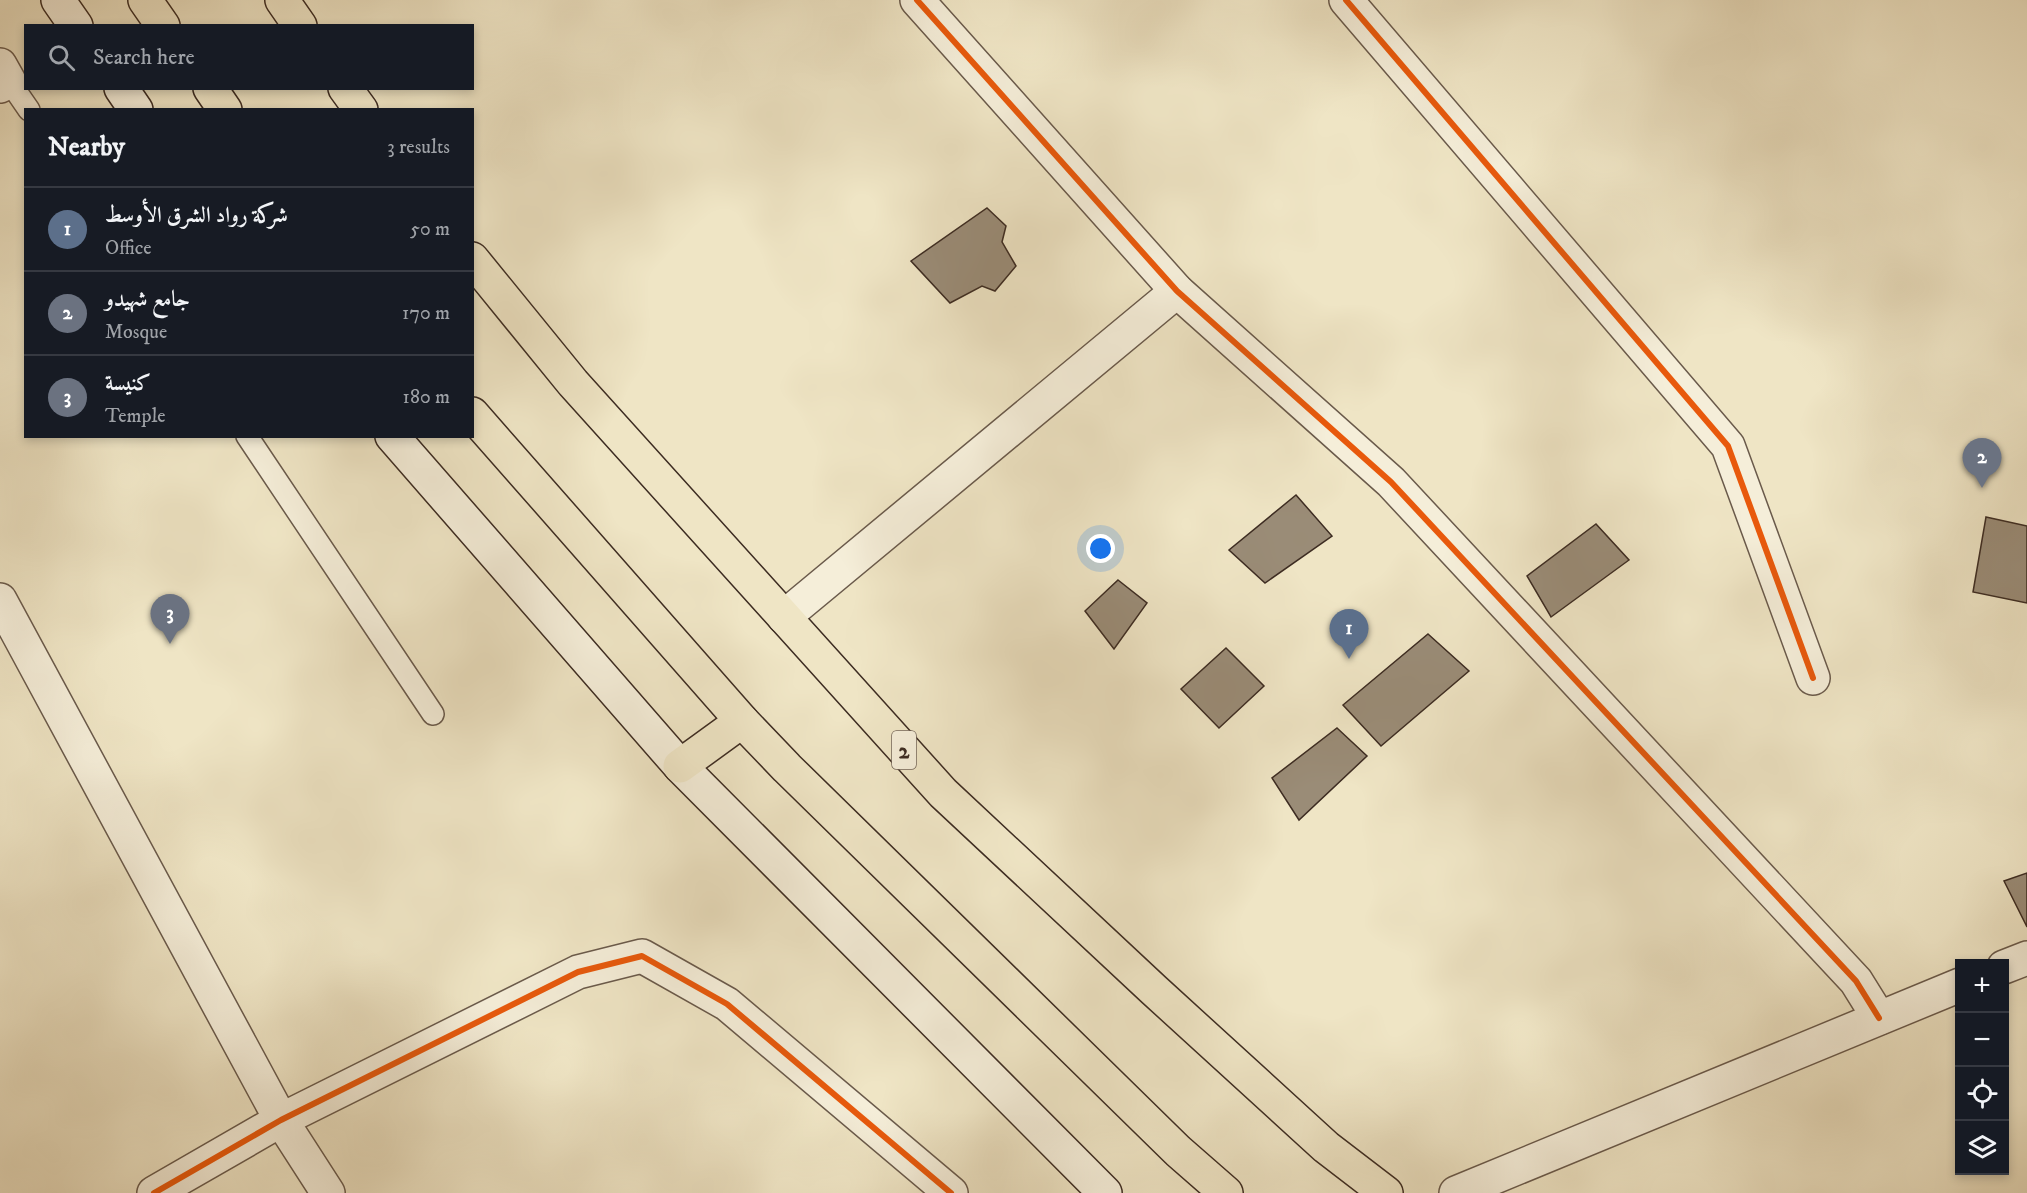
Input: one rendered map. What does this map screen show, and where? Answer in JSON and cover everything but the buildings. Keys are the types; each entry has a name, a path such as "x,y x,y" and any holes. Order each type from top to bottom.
{"highway":[{"path":"145,0 163,24"},
{"path":"282,0 299,24"},
{"path":"211,90 224,108"},
{"path":"346,90 360,108"},
{"name":"2","path":"474,261 573,383 943,793 1326,1147 1386,1193"},
{"path":"474,416 742,721 787,768 1178,1151 1226,1193"},
{"path":"680,766 742,721"}],"street":[{"path":"58,0 75,24"},
{"path":"917,0 1177,291 1391,482 1856,981 1879,1018"},
{"path":"1346,0 1728,446 1814,678"},
{"path":"122,90 135,108"},
{"path":"784,617 1177,291"},
{"path":"394,438 680,766 1106,1193"},
{"path":"0,600 281,1120 328,1193"},
{"path":"154,1193 281,1120 578,972 642,956 727,1004 951,1193"},
{"path":"2009,965 2027,958"},
{"path":"1456,1193 1955,987"}],"lane":[{"path":"3,77 26,108"},
{"path":"248,438 433,714"}],"cycle path":[{"path":"917,0 1177,291 1391,482 1856,981 1879,1018"},
{"path":"1346,0 1728,446 1813,678"},
{"path":"154,1193 281,1120 578,972 642,956 727,1004 951,1193"}],"place":[{"name":"جامع شهيدو","path":"1982,488"},
{"name":"كنيسة","path":"170,644"},
{"name":"شركة رواد الشرق الأوسط","path":"1349,659"}]}
